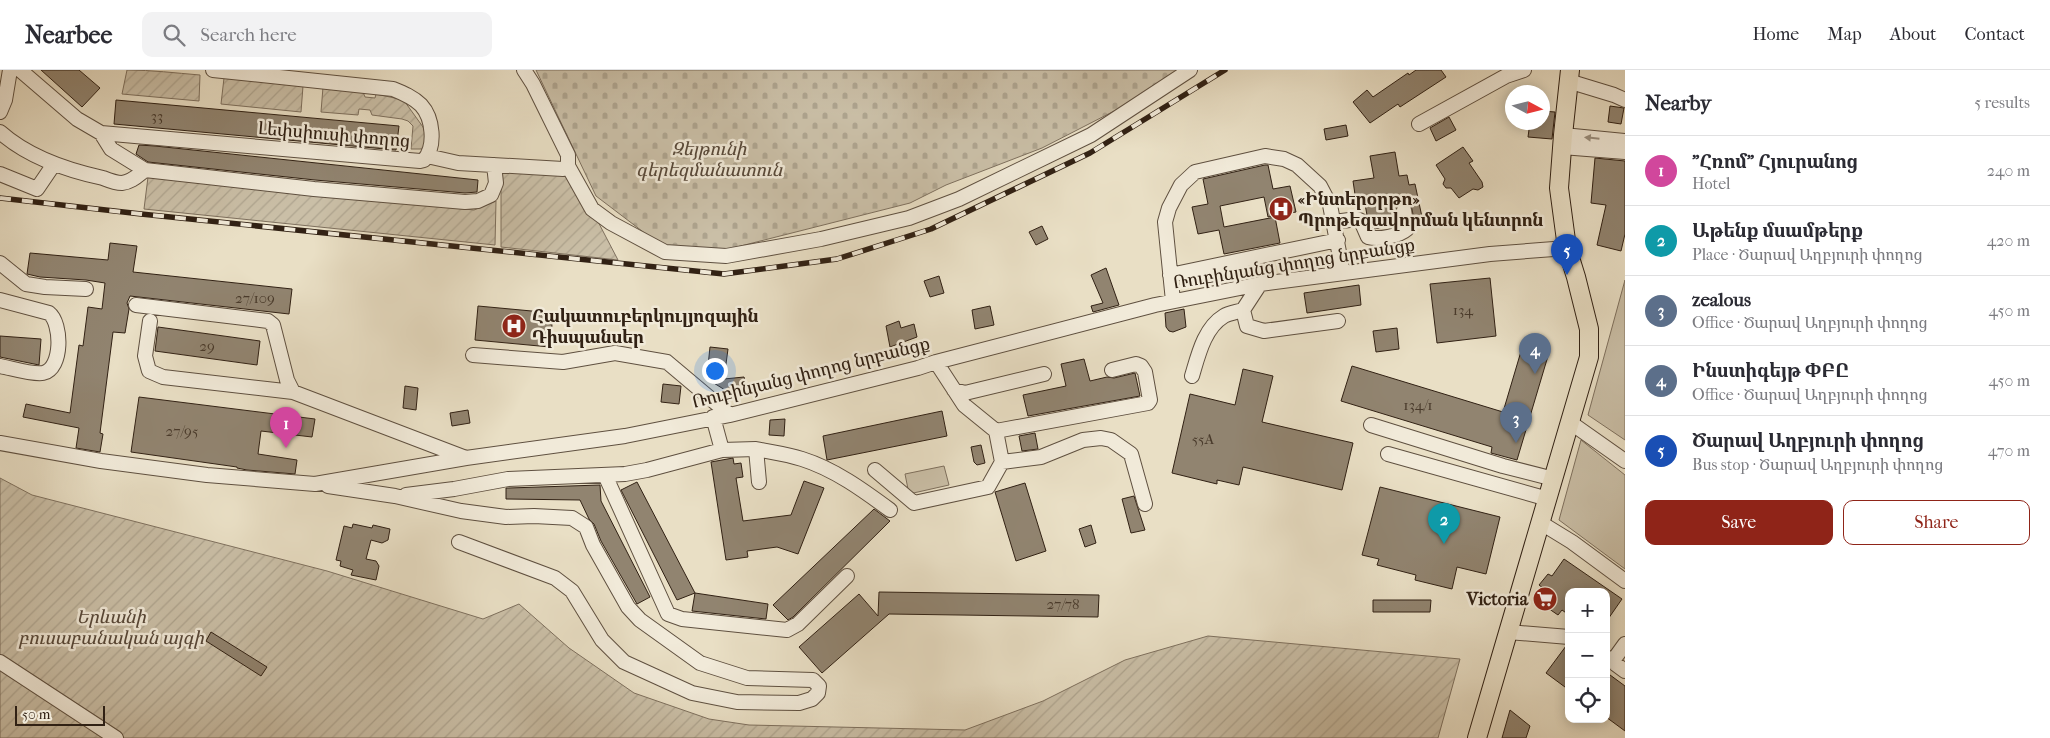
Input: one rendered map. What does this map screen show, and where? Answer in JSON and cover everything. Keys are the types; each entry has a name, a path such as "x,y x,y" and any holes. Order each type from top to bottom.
{"main road":[{"path":"1477,738 1589,357 1589,329 1567,248 1559,188 1569,75"}],"street":[{"path":"0,112 5,100 10,70"},
{"name":"Լեփսիուսի փողոց","path":"20,70 77,119 101,133 420,160 427,156 431,140 428,118 421,105 405,93 393,89 309,75 213,70"},
{"path":"524,70 533,84 568,155 568,166 592,209 611,224 664,252 726,256 821,240 909,218 960,199 1091,135 1190,70"},
{"path":"1419,124 1506,76 1524,70"},
{"path":"1569,75 1625,100"},
{"path":"0,132 21,148 54,164 80,173 122,183 136,178 146,170"},
{"path":"101,133 111,149 146,170 314,190 465,202 478,201 491,195 496,183 494,165"},
{"path":"1562,141 1625,141"},
{"path":"1562,141 1625,152"},
{"path":"427,156 458,162 494,165 563,169 568,166"},
{"path":"1173,301 1165,222 1168,208 1181,185 1195,172 1265,156 1284,159 1297,165 1320,186 1330,205 1338,240 1342,273"},
{"path":"0,174 37,189 54,164"},
{"path":"1334,222 1357,219 1361,222 1368,237 1380,238 1398,234 1407,229 1404,210"},
{"path":"1170,275 1338,240"},
{"name":"Ռուբինյանց փողոց նրբանցք","path":"0,444 101,461 207,475 315,484 466,458 625,436 730,415 1173,301 1260,284 1490,254 1567,248"},
{"path":"0,263 26,284 86,289"},
{"path":"1192,376 1200,347 1217,321 1225,315 1243,310 1260,284"},
{"path":"0,300 54,316 58,327 58,354 56,362 50,370 41,374 0,366"},
{"path":"136,305 268,321 272,325 287,380 293,392"},
{"path":"1243,310 1247,326 1264,331 1338,321"},
{"path":"150,321 145,356 149,371 163,377 293,392 466,458"},
{"path":"473,355 563,362 615,353 667,362 730,415"},
{"path":"875,470 914,503 988,487 1002,462 996,431 964,405 936,362"},
{"path":"996,431 1148,403 1150,400 1145,372 1141,366 1136,364 1112,370"},
{"path":"954,390 965,393 1044,374"},
{"path":"714,417 722,450"},
{"path":"1571,423 1625,461"},
{"path":"1371,425 1554,480"},
{"path":"1002,462 1042,457 1083,440 1101,438 1111,440 1131,454 1144,504"},
{"path":"756,449 759,482"},
{"path":"395,496 454,489 508,479 605,475 647,470 722,450 756,449 802,459 866,492 890,510"},
{"path":"1388,454 1548,499"},
{"path":"605,475 668,614 682,619 787,630 798,624 847,576"},
{"path":"315,484 395,496 461,511 506,517 572,518 586,527 593,545 628,607 640,620 694,659 700,663 747,678 813,680 819,686 818,693 812,699 799,703 737,702 692,693 624,662 602,640 587,620 572,591 555,578 459,542"},
{"path":"1541,523 1572,542 1625,581"},
{"path":"1508,632 1565,637"},
{"path":"1610,658 1625,644"},
{"path":"1610,660 1625,671"},
{"path":"0,662 116,738"}],"green space":[{"path":"127,70 200,75 199,101 122,94"},
{"name":"Զեյթունի գերեզմանատուն","path":"536,70 1178,70 1122,107 1042,148 946,185 910,203 721,251 663,247 596,196"},
{"path":"224,78 303,86 301,112 221,104"},
{"path":"323,87 363,92 365,97 375,98 376,94 405,102 423,127 426,135 424,149 411,149 413,126 408,121 372,115 370,110 359,109 358,115 321,112"},
{"path":"501,170 569,173 594,214 618,260 501,247"},
{"path":"148,177 474,210 496,201 495,245 144,209"},
{"path":"1625,280 1625,440 1588,415"},
{"path":"1581,440 1625,475 1625,569 1559,520"},
{"path":"944,466 949,485 909,494 905,474"},
{"name":"Երևանի բուսաբանական այգի","path":"0,478 32,495 327,571 483,619 519,604 569,648 634,693 709,719 749,725 965,730 1043,701 1125,660 1208,636 1460,659 1438,738 0,738"}],"building":[{"path":"41,70 79,70 100,88 82,107"},
{"path":"1416,70 1441,70 1446,77 1400,107 1398,104 1370,123 1353,102 1367,90 1373,97 1408,73 1409,75"},
{"path":"116,100 399,126 396,150 114,124"},
{"path":"1610,106 1624,108 1621,124 1608,122"},
{"path":"1550,112 1555,112 1552,139 1528,137 1529,130 1550,130"},
{"path":"1449,117 1456,130 1436,141 1430,128"},
{"path":"1346,125 1348,136 1326,140 1324,129"},
{"path":"139,145 478,180 477,192 465,193 315,180 148,162 136,154"},
{"path":"1463,147 1473,161 1469,163 1482,182 1483,187 1478,190 1473,189 1459,198 1451,188 1446,188 1443,184 1445,179 1436,165"},
{"path":"1395,152 1399,176 1407,175 1409,185 1415,184 1422,217 1414,219 1411,205 1402,202 1396,207 1397,224 1374,229 1367,215 1364,199 1356,201 1353,181 1374,178 1370,156"},
{"path":"1595,158 1625,161 1625,234 1621,251 1597,245 1606,205 1591,203"},
{"name":"«Ինտերօրթո» Պրոթեզավորման կենտրոն","path":"1268,165 1273,189 1290,186 1296,212 1268,217 1264,197 1220,206 1224,227 1275,217 1280,243 1224,254 1219,230 1198,234 1192,207 1208,204 1203,179"},
{"path":"1042,226 1048,239 1036,245 1029,232"},
{"path":"110,243 137,246 133,272 292,289 289,314 130,296 127,303 129,309 125,333 113,332 100,433 103,434 100,452 76,448 79,428 23,417 26,404 70,413 79,345 83,346 88,307 102,309 105,283 27,274 30,253 108,260"},
{"path":"1106,268 1119,305 1093,312 1091,306 1103,303 1091,275"},
{"path":"939,276 944,293 930,297 924,281"},
{"path":"1490,278 1496,336 1437,343 1430,284"},
{"path":"1359,285 1361,305 1307,313 1304,293"},
{"name":"Հակատուբերկուլյոզային Դիսպանսեր","path":"478,306 553,313 550,347 475,340"},
{"path":"990,306 994,325 975,329 972,310"},
{"path":"1184,309 1186,327 1173,332 1169,331 1166,327 1165,313"},
{"path":"899,321 901,328 914,324 917,337 890,347 886,326"},
{"path":"158,327 260,341 257,365 155,351"},
{"path":"1397,328 1399,349 1376,352 1373,331"},
{"path":"0,336 41,339 39,365 0,357"},
{"path":"710,347 728,349 724,379 744,377 747,386 725,390 709,380 714,380 712,367 708,366"},
{"path":"1522,348 1548,356 1517,460 1491,453 1492,447 1341,401 1352,366 1503,412"},
{"path":"1084,359 1090,381 1135,373 1140,396 1028,416 1023,395 1066,386 1061,364"},
{"path":"1243,369 1273,376 1262,422 1353,443 1342,490 1243,467 1239,485 1217,480 1217,484 1172,473 1190,394 1235,405"},
{"path":"663,384 681,386 679,404 661,402"},
{"path":"405,386 418,388 416,410 403,408"},
{"path":"139,397 315,419 312,437 261,431 258,454 297,460 295,474 247,470 131,452"},
{"path":"468,410 470,423 452,426 450,413"},
{"path":"942,411 947,436 827,460 823,436"},
{"path":"785,419 784,436 769,435 770,420"},
{"path":"1035,433 1038,449 1022,451 1019,436"},
{"path":"981,445 985,463 977,465 974,462 971,447"},
{"path":"733,458 734,464 741,463 743,477 736,478 743,521 791,515 804,481 824,488 798,554 777,547 747,551 748,557 726,560 711,462"},
{"path":"637,482 695,593 677,600 621,490"},
{"path":"1025,483 1046,551 1016,561 995,492"},
{"path":"600,485 601,501 650,597 637,604 580,500 506,499 506,488"},
{"path":"1380,487 1500,517 1486,574 1457,567 1452,589 1415,580 1416,575 1377,565 1379,559 1362,555"},
{"path":"1134,496 1145,530 1131,533 1122,499"},
{"path":"874,509 890,521 788,620 773,605"},
{"path":"353,524 372,528 373,525 390,529 388,540 382,543 371,540 366,559 376,561 379,566 376,580 351,575 353,570 340,566 341,561 336,560 344,526 352,528"},
{"path":"1091,525 1096,543 1085,547 1079,529"},
{"path":"1564,559 1606,588 1565,588 1565,612 1562,610 1558,615 1539,602 1547,591 1539,585 1548,574 1552,576"},
{"path":"1610,591 1622,599 1610,616"},
{"path":"879,592 1099,595 1098,617 889,614 822,673 799,647 859,594 878,616"},
{"path":"695,593 768,604 766,619 692,611"},
{"path":"1373,600 1431,600 1430,612 1373,612"},
{"path":"211,632 267,667 261,676 206,641"},
{"path":"1565,647 1565,687 1546,673"},
{"path":"1610,675 1625,686 1625,731 1610,720"},
{"path":"1510,710 1530,726 1526,738 1502,738"}],"railway":[{"path":"0,198 724,274 837,259 931,229 1090,153 1225,70"}],"place":[{"name":"«Ինտերօրթո» Պրոթեզավորման կենտրոն","path":"1281,209"},
{"name":"Ծարավ Աղբյուրի փողոց","path":"1567,275"},
{"name":"Հակատուբերկուլյոզային Դիսպանսեր","path":"514,326"},
{"name":"Ինստիգեյթ ՓԲԸ","path":"1535,374"},
{"name":"zealous","path":"1516,443"},
{"name":"\"Հռոմ\" Հյուրանոց","path":"286,448"},
{"name":"Աթենք մսամթերք","path":"1444,544"},
{"name":"Victoria","path":"1545,599"}]}
